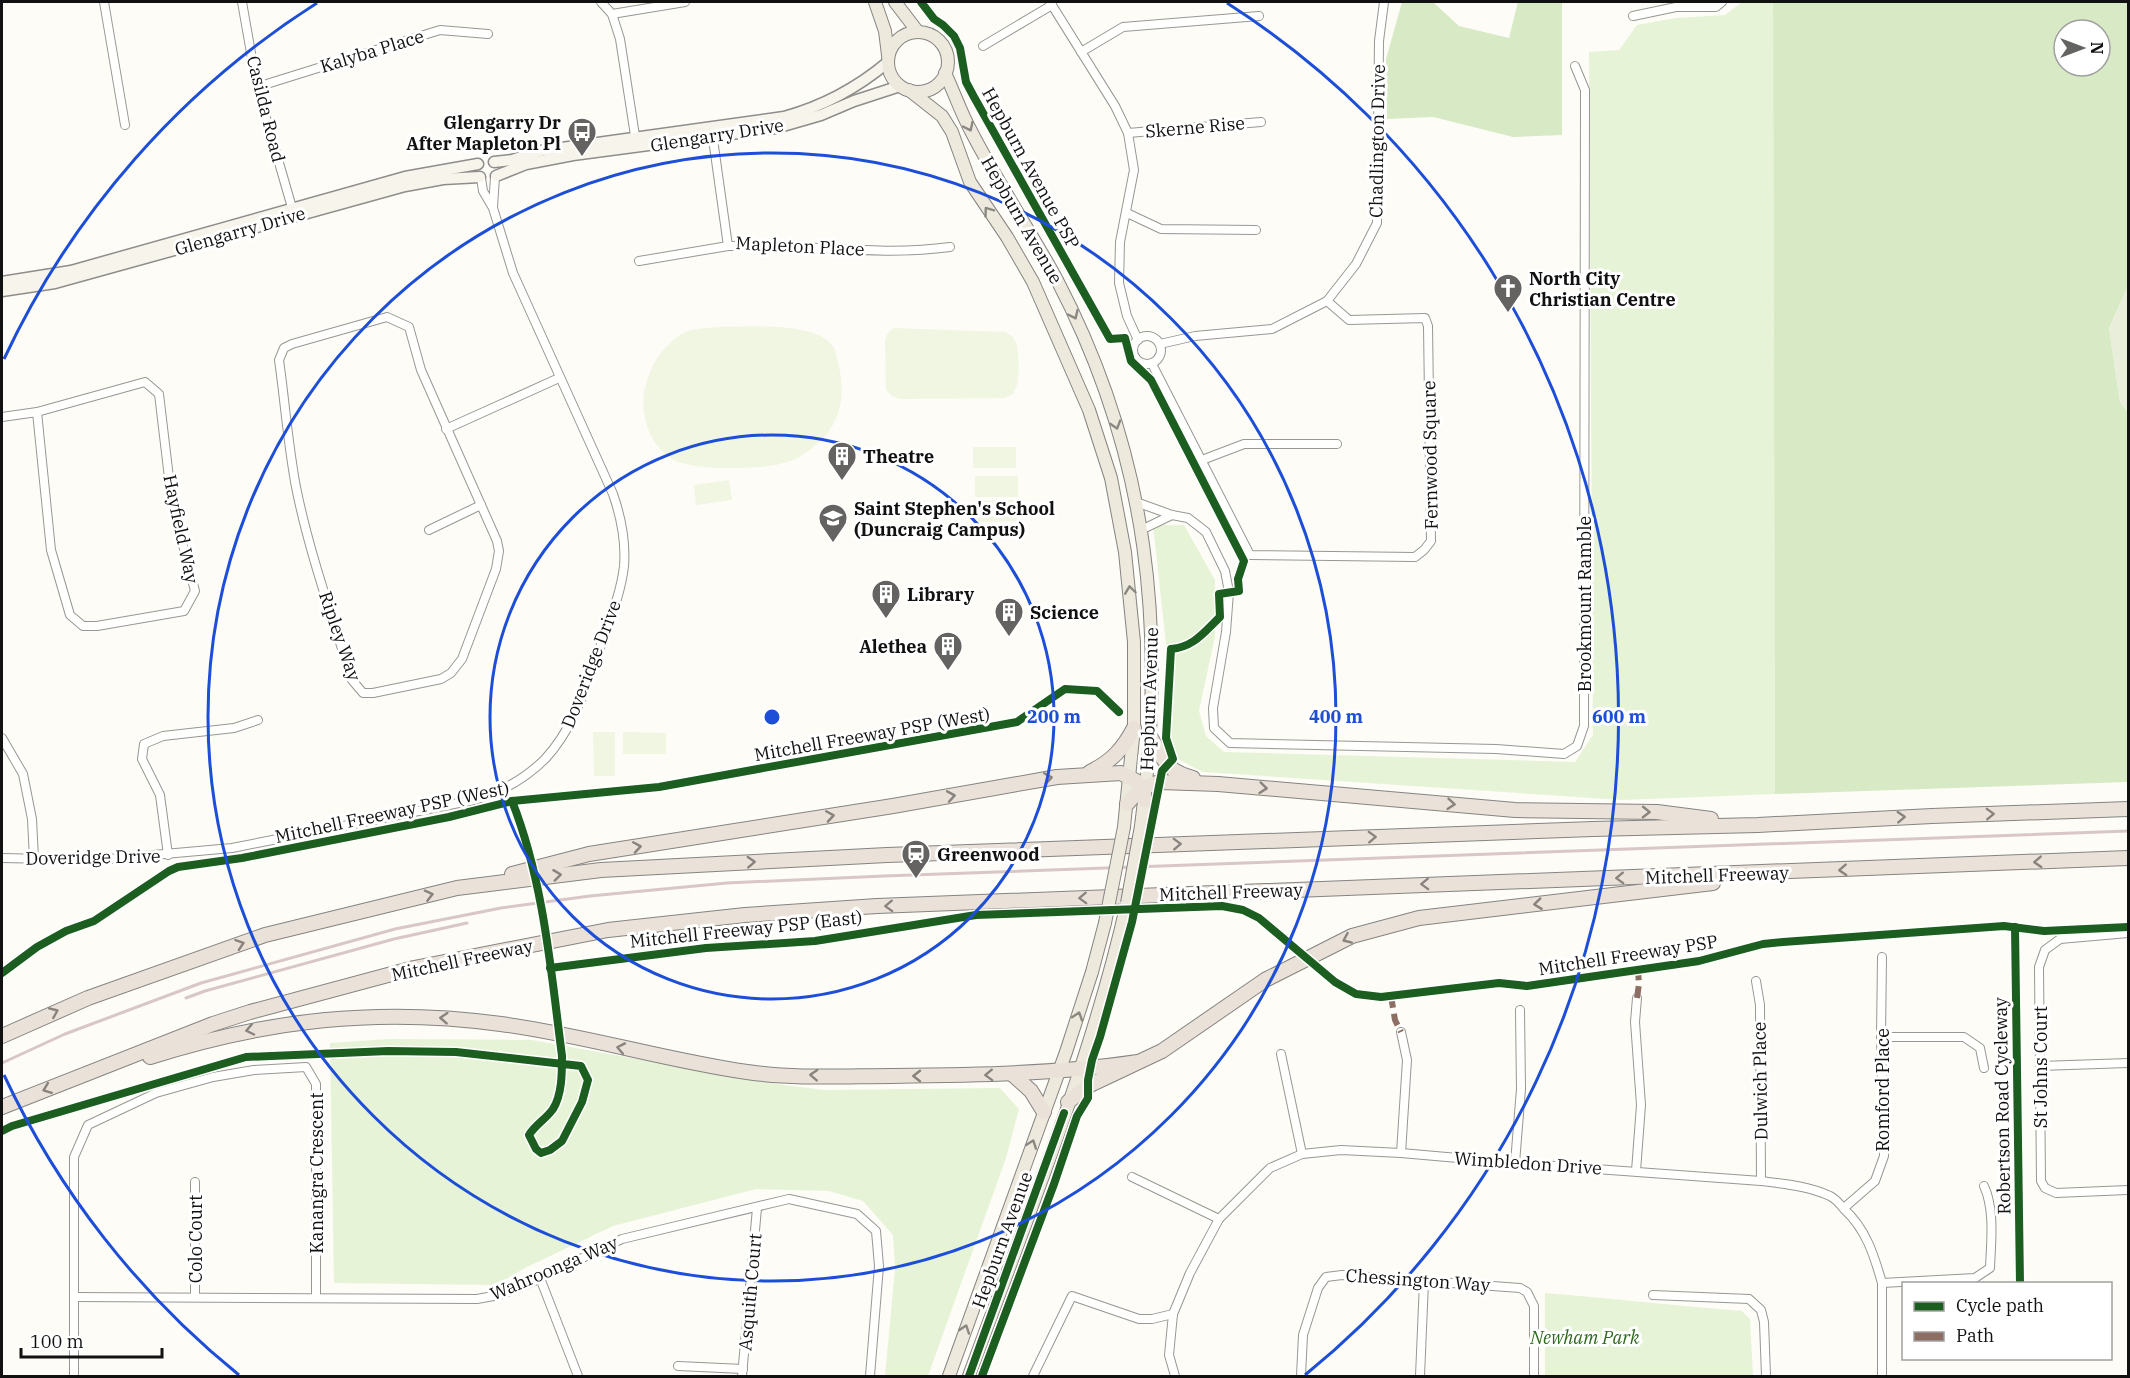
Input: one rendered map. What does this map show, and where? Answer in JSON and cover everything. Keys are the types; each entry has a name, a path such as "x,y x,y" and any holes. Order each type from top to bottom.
{"highway":[{"path":"1086,775 1116,756 1126,744 1134,728"},
{"path":"1151,738 1167,765 1177,774 1218,784"},
{"path":"2,1036 88,998 266,935 589,854 893,806 1057,777 1121,773 1130,776 1144,791"},
{"path":"1127,804 1160,782 1218,784 1515,810 1657,812 1758,825"},
{"path":"457,888 601,870 887,855 1758,825 2128,809"},
{"name":"Mitchell Freeway","path":"2,1107 150,1047 261,1009 414,968 608,930 745,915 877,906 2128,858"},
{"path":"1068,1102 1088,1086 1173,1044 1265,980 1352,936 1419,918 1804,872"},
{"path":"92,1072 198,1042 259,1028 329,1018 384,1016 446,1018 503,1024 749,1072 823,1076 1012,1074 1080,1070 1138,1062"},
{"path":"1012,1074 1031,1091 1044,1112"}],"main road":[{"path":"874,2 885,31 888,59 894,80 905,88 920,92 930,89 939,82 945,73 947,64 943,45 936,38 918,32 905,35 894,43 888,59"},
{"path":"896,2 918,32"},
{"name":"Glengarry Drive","path":"712,133 813,108 861,84 888,59"},
{"name":"Hepburn Avenue","path":"945,73 970,131 1057,281 1078,324 1113,417 1130,470 1141,530 1151,614 1153,679 1151,738 1141,826 1123,922 1080,1070 969,1377"},
{"name":"Glengarry Drive","path":"494,162 512,160 540,151 776,128 821,115 854,101 905,88"},
{"name":"Hepburn Avenue","path":"905,88 942,116 952,132 970,182 1007,237 1033,282 1089,410 1111,478 1125,552 1134,642 1134,728 1130,776 1124,827 1105,923 1092,972 1059,1071 949,1377"},
{"name":"Glengarry Drive","path":"495,176 535,162 636,142"},
{"path":"485,159 494,162 497,168 495,176 488,180 480,178 477,172 478,164 485,159"},
{"name":"Glengarry Drive","path":"2,291 55,283 405,177 478,164"},
{"name":"Glengarry Drive","path":"2,282 71,271 293,212 418,183 444,178 480,178"},
{"path":"961,1377 987,1326"}],"street":[{"path":"104,2 125,125"},
{"name":"Casilda Road","path":"242,2 257,87 293,212"},
{"path":"601,2 612,14 620,39 636,142"},
{"path":"612,14 685,2"},
{"name":"Chadlington Drive","path":"1327,301 1356,264 1377,223 1379,41 1384,2"},
{"path":"1633,16 1676,7 1716,7 1722,2"},
{"path":"983,46 1051,3 1115,106 1128,133 1134,170 1120,242 1119,283 1127,316 1138,339"},
{"path":"1081,52 1115,29 1130,25 1259,16"},
{"name":"Kalyba Place","path":"257,87 440,30 488,34"},
{"name":"Brookmount Ramble","path":"1136,502 1172,515 1188,518 1206,532 1225,571 1229,592 1226,632 1213,708 1214,728 1230,743 1496,749 1564,754 1577,746 1584,726 1585,90 1575,66"},
{"name":"Skerne Rise","path":"1128,133 1261,122"},
{"name":"Mapleton Place","path":"712,133 728,246 769,244 917,252 951,247"},
{"name":"Doveridge Drive","path":"493,208 495,176"},
{"name":"Doveridge Drive","path":"2,858 97,860 232,848 474,800 496,793 517,782 544,760 559,742 576,712 618,599 623,576 624,552 620,516 613,494 513,273 493,208 483,191 480,178"},
{"path":"1127,213 1161,229 1256,230"},
{"path":"639,261 728,246"},
{"path":"1160,344 1195,336 1272,329 1327,301"},
{"name":"Fernwood Square","path":"1152,364 1250,555 1415,557 1431,541 1428,326 1425,318 1348,320 1327,301"},
{"name":"Ripley Way","path":"387,317 409,327 421,370 446,429 497,541 499,551 496,569 462,659 451,673 441,679 363,693 352,680 315,561 297,489 289,445 280,354 284,348 292,344 387,317"},
{"path":"1148,336 1160,344 1161,354 1152,364 1142,364 1134,357 1133,348 1138,339 1148,336"},
{"path":"446,429 559,378"},
{"name":"Hayfield Way","path":"2,417 37,412 145,382 159,394 172,503 195,591 184,611 97,626 83,626 70,615 51,550 37,412"},
{"path":"1202,460 1244,444 1337,444"},
{"path":"429,530 481,505"},
{"path":"1141,530 1172,515"},
{"path":"168,855 160,795 142,759 144,744 163,736 234,728 258,720"},
{"path":"2,738 23,774 32,819 34,859"},
{"name":"St Johns Court","path":"2128,933 2065,938 2055,941 2045,950 2039,967 2040,1178 2043,1185 2056,1193 2128,1190"},
{"name":"Romford Place","path":"1844,1208 1875,1181 1884,1156 1882,957"},
{"name":"Dulwich Place","path":"1756,981 1760,1005 1761,1181"},
{"path":"1636,1171 1641,1105 1635,1022 1637,998"},
{"path":"1515,1163 1521,1089 1520,1010"},
{"path":"1401,1032 1407,1060 1401,1153"},
{"path":"1881,1036 1964,1037 1980,1048 1984,1068"},
{"path":"1281,1054 1302,1154"},
{"path":"2040,1066 2128,1063"},
{"name":"Kanangra Crescent","path":"74,1377 74,1157 88,1125 156,1093 213,1077 254,1070 306,1067 316,1084 316,1297"},
{"name":"Wimbledon Drive","path":"1175,1377 1169,1355 1173,1314 1190,1273 1218,1219 1270,1168 1302,1154 1341,1150 1761,1181 1798,1186 1832,1197 1854,1218 1869,1241 1882,1283 1882,1377"},
{"path":"1132,1177 1218,1219"},
{"name":"Colo Court","path":"195,1182 195,1297"},
{"path":"1882,1283 1975,1278 1990,1268 1992,1231 1984,1185"},
{"name":"Wahroonga Way","path":"74,1297 477,1299 499,1295 622,1239 789,1199 800,1200 857,1214 876,1231 879,1266 870,1377"},
{"name":"Asquith Court","path":"742,1373 757,1208"},
{"name":"Chessington Way","path":"1301,1377 1303,1335 1318,1288 1326,1277 1342,1275 1513,1286 1527,1292 1534,1306 1534,1377"},
{"path":"540,1278 578,1377"},
{"path":"1420,1377 1424,1282"},
{"path":"1653,1295 1749,1299 1761,1310 1764,1322 1766,1377"},
{"path":"1033,1377 1072,1296 1138,1319 1152,1319 1173,1314"},
{"path":"678,1366 742,1373"}],"green space":[{"path":"1402,2 1433,2 1459,26 1509,38 1518,2 1562,2 1562,135 1513,137 1433,117 1387,119 1386,59"},
{"path":"1742,2 1773,2 1775,794 1622,800 1203,772 1174,757 1162,740 1166,644 1153,525 1184,525 1215,580 1215,636 1199,711 1206,736 1224,752 1575,762 1593,735 1589,52 1619,50 1637,25 1676,18 1725,15"},
{"path":"1773,2 2128,2 2128,286 2109,328 2120,402 2128,412 2128,782 1775,794"},
{"path":"2128,286 2128,412 2120,402 2109,328"},
{"path":"764,326 797,329 812,332 833,346 841,375 839,410 835,421 822,440 801,456 785,463 768,466 705,467 672,459 656,443 646,423 643,400 654,364 669,344 688,331 720,327"},
{"path":"893,328 1005,332 1013,337 1017,345 1019,366 1017,385 1013,394 1004,398 899,399 891,395 886,390 885,341 887,334"},
{"path":"973,447 1016,447 1016,468 973,468"},
{"path":"975,476 1018,476 1018,497 975,497"},
{"path":"729,480 732,500 696,505 694,485"},
{"path":"1019,500 1019,521 975,522 975,501"},
{"path":"593,732 615,732 615,776 594,776"},
{"path":"623,732 666,733 666,754 623,754"},
{"path":"389,1039 532,1040 769,1083 824,1090 1000,1088 1019,1109 1006,1158 928,1376 885,1376 895,1269 893,1235 863,1201 829,1191 756,1189 613,1226 525,1268 496,1285 334,1283 330,1043"},
{"name":"Newham Park","path":"1545,1293 1742,1311 1750,1319 1753,1376 1545,1376"}],"railway":[{"path":"2,1063 65,1034 201,983 395,929 501,908 590,896 727,883 884,876 2128,831"},
{"path":"186,998 394,939 467,923"}],"marked path":[{"path":"1637,998 1638,971"},
{"path":"1391,996 1395,1020 1401,1032"}],"cycle path":[{"name":"Hepburn Avenue PSP","path":"921,2 934,19 954,36 960,48 966,82 974,97 1110,339 1125,338 1131,361 1151,380 1244,561 1238,579 1239,591 1219,594 1220,617 1192,642 1171,649 1166,738 1173,759 1162,771 1132,922 1092,1060 1088,1080 1088,1098 1077,1116 982,1376"},
{"name":"Mitchell Freeway PSP (West)","path":"2,973 37,947 66,931 94,921 178,867 242,858 449,817 512,801 659,787 1017,722 1065,689 1097,691 1119,712"},
{"name":"Mitchell Freeway PSP (West)","path":"2,1131 12,1126 246,1057 388,1051 456,1052 581,1066 588,1080 582,1102 562,1141 550,1150 541,1153 536,1149 529,1135 550,1113 556,1103 561,1084 562,1069 562,1063 562,1056 539,895 532,863 512,801"},
{"name":"Mitchell Freeway PSP (East)","path":"550,968 706,948 815,941 976,915 1222,906 1243,910 1259,918 1335,982 1356,994 1381,997 1499,983 1527,986 1699,961 1763,944 1783,942 2004,926 2044,931 2128,927"},
{"name":"Robertson Road Cycleway","path":"2015,927 2020,1282"},
{"path":"969,1376 1064,1113"}],"place":[{"name":"Glengarry Dr After Mapleton Pl","path":"582,158"},
{"name":"North City Christian Centre","path":"1508,314"},
{"name":"Theatre","path":"842,482"},
{"name":"Saint Stephen's School (Duncraig Campus)","path":"833,544"},
{"name":"Library","path":"886,620"},
{"name":"Science","path":"1009,638"},
{"name":"Alethea","path":"948,672"},
{"name":"Greenwood","path":"916,880"}]}
